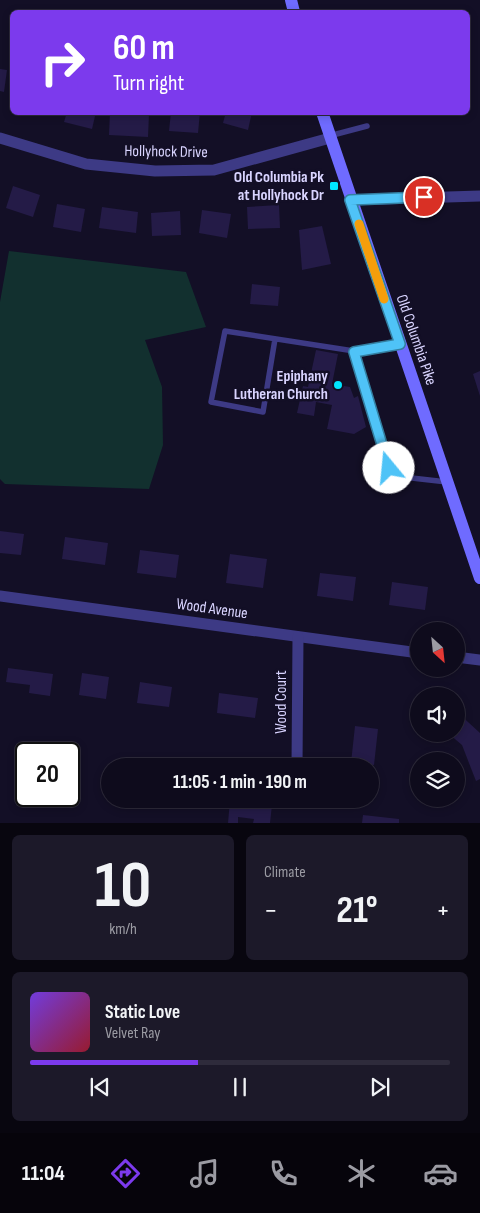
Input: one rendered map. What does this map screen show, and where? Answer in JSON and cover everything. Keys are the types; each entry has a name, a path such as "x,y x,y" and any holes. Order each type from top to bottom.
{"main road":[{"name":"Old Columbia Pike","path":"323,115 350,200 480,578"}],"street":[{"name":"Hollyhock Drive","path":"0,138 86,164 155,171 214,170 330,137"},
{"path":"350,200 480,196"},
{"name":"Wood Avenue","path":"0,596 410,651"},
{"name":"Wood Court","path":"297,758 298,637"},
{"path":"465,658 480,660"}],"lane":[{"path":"330,137 367,126"},
{"path":"275,339 263,412 211,402 225,331 275,339 354,352 400,344"},
{"path":"354,352 389,468 394,476 447,482"}],"green space":[{"path":"9,251 186,272 206,327 145,340 162,387 163,445 149,489 5,484 0,479 0,302"}],"building":[{"path":"0,69 7,70 4,92 0,91"},
{"path":"66,115 95,115 92,129 64,122"},
{"path":"110,115 149,115 148,137 109,135"},
{"path":"171,115 200,115 198,133 169,131"},
{"path":"225,115 251,115 248,130 223,123"},
{"path":"13,186 40,195 33,217 6,208"},
{"path":"57,204 85,209 81,232 53,227"},
{"path":"279,205 280,228 248,229 247,207"},
{"path":"102,207 138,212 136,233 99,228"},
{"path":"202,210 231,214 227,238 199,233"},
{"path":"180,211 181,235 152,236 151,213"},
{"path":"322,226 331,264 302,270 299,230"},
{"path":"252,284 280,287 278,306 250,304"},
{"path":"316,350 338,354 332,384 350,387 354,398 358,396 366,427 354,434 327,429 332,405 316,402 314,416 297,413 303,386 308,387"},
{"path":"480,371 480,396 473,374"},
{"path":"0,531 24,534 21,555 0,553"},
{"path":"65,537 108,543 105,565 62,559"},
{"path":"140,550 179,555 176,578 137,573"},
{"path":"230,554 267,559 263,588 226,583"},
{"path":"320,573 356,577 353,601 317,596"},
{"path":"392,582 428,587 425,610 389,605"},
{"path":"8,668 53,674 50,696 29,693 30,685 6,682"},
{"path":"82,673 109,677 106,699 79,695"},
{"path":"140,682 172,687 169,707 137,703"},
{"path":"219,693 258,698 255,718 217,713"},
{"path":"465,719 480,733 480,779 476,781 465,752 458,742 465,742"},
{"path":"355,726 378,729 375,758 352,758"},
{"path":"229,808 272,808 270,823 253,823 254,819 238,817 238,823 228,823"},
{"path":"363,815 399,819 399,823 362,823"}],"slow traffic":[{"path":"359,224 384,299"}],"place":[{"name":"Old Columbia Pk at Hollyhock Dr","path":"334,186"},
{"name":"Epiphany Lutheran Church","path":"338,385"}],"route":[{"path":"389,468 354,352 400,344 350,200 424,197"}]}
